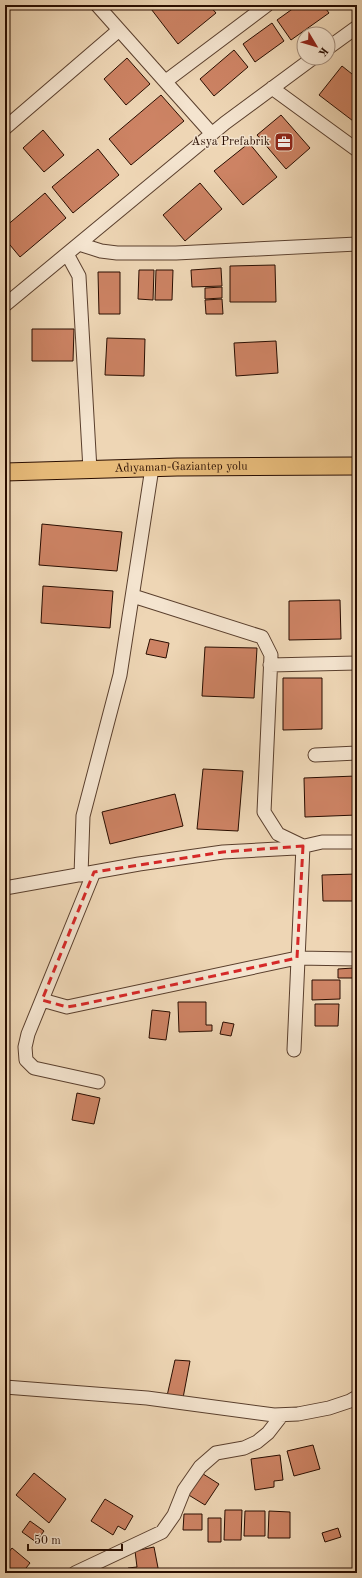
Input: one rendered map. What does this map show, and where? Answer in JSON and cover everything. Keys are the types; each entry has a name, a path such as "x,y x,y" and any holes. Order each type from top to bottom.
{"main road":[{"name":"Adıyaman-Gaziantep yolu","path":"5,472 152,468 357,466"}],"street":[{"path":"97,5 212,134"},
{"path":"166,82 267,5"},
{"path":"336,42 357,27"},
{"path":"5,128 119,30"},
{"path":"5,305 212,134 302,66"},
{"path":"272,88 357,150"},
{"path":"80,244 101,251 117,253 176,253 357,244"},
{"path":"67,254 79,276 90,470"},
{"path":"98,1082 34,1068 26,1060 25,1047 28,1034 42,1000 87,874 83,816 120,675 152,468"},
{"path":"133,596 262,637 271,655 264,812 278,834 303,846"},
{"path":"270,665 357,663"},
{"path":"316,755 357,753"},
{"path":"5,888 139,864 223,852 303,846 322,842 357,842"},
{"path":"294,1050 303,846"},
{"path":"42,1000 68,1007 297,958 357,959"},
{"path":"5,1387 147,1398 274,1415 329,1408 357,1397"},
{"path":"75,1573 162,1532 174,1515 184,1490 200,1467 216,1453 244,1448 258,1442 268,1433 282,1415"}],"highlighted area":[{"path":"303,846 297,958 67,1007 42,1000 94,872 223,852"}],"building":[{"path":"148,5 209,5 216,13 178,44"},
{"path":"298,5 323,5 329,13 311,26 296,26 296,36 291,40 277,20"},
{"path":"272,23 284,41 255,62 243,44"},
{"path":"234,50 248,67 214,96 200,79"},
{"path":"127,58 150,84 126,105 104,79"},
{"path":"342,66 357,78 357,124 319,95"},
{"path":"161,95 184,121 131,165 109,139"},
{"name":"Asya Prefabrik","path":"281,115 310,148 286,169 257,135"},
{"path":"43,130 64,155 44,172 23,148"},
{"path":"249,143 277,177 243,205 214,171"},
{"path":"98,149 119,175 73,213 52,187"},
{"path":"200,183 222,209 185,241 163,215"},
{"path":"45,193 66,218 20,257 5,239 5,227"},
{"path":"275,265 276,302 230,302 230,266"},
{"path":"221,268 222,286 192,287 191,270"},
{"path":"139,270 154,270 153,300 138,299"},
{"path":"156,270 173,270 172,300 155,300"},
{"path":"98,272 120,272 120,314 99,314"},
{"path":"222,287 222,298 205,299 205,288"},
{"path":"222,299 223,314 206,314 205,300"},
{"path":"32,329 74,329 73,361 32,361"},
{"path":"107,338 145,339 144,376 105,375"},
{"path":"276,341 278,373 236,376 234,343"},
{"path":"42,524 122,532 117,571 39,565"},
{"path":"43,586 113,591 110,628 41,623"},
{"path":"340,600 341,639 289,640 289,601"},
{"path":"150,639 169,643 166,658 146,654"},
{"path":"205,647 257,648 254,698 202,696"},
{"path":"283,678 322,678 322,729 283,730"},
{"path":"203,769 243,771 238,831 197,829"},
{"path":"356,776 357,815 305,817 304,778"},
{"path":"175,794 183,826 110,844 102,812"},
{"path":"357,874 357,901 323,901 322,875"},
{"path":"353,968 354,978 338,978 338,969"},
{"path":"312,980 340,980 340,999 312,1000"},
{"path":"354,982 357,982 357,1007 354,1007"},
{"path":"178,1002 206,1002 206,1025 212,1025 212,1031 179,1032"},
{"path":"315,1004 339,1004 338,1026 315,1026"},
{"path":"152,1010 170,1012 166,1040 149,1038"},
{"path":"223,1022 234,1024 231,1036 220,1034"},
{"path":"77,1093 100,1098 94,1124 72,1120"},
{"path":"175,1360 190,1361 183,1398 167,1396"},
{"path":"313,1445 320,1469 294,1476 287,1451"},
{"path":"280,1455 283,1480 274,1481 274,1487 255,1490 251,1459"},
{"path":"200,1472 219,1484 205,1505 187,1494"},
{"path":"34,1473 66,1499 49,1523 16,1495"},
{"path":"105,1499 133,1516 125,1530 118,1526 113,1535 91,1521"},
{"path":"225,1510 242,1510 241,1540 224,1540"},
{"path":"245,1511 265,1511 265,1536 244,1536"},
{"path":"269,1511 290,1512 290,1538 268,1538"},
{"path":"184,1514 202,1514 202,1530 183,1530"},
{"path":"208,1518 221,1518 221,1542 208,1542"},
{"path":"30,1521 44,1531 36,1542 22,1532"},
{"path":"338,1528 341,1537 325,1542 322,1533"},
{"path":"154,1547 159,1573 129,1573 128,1568 137,1567 135,1551"},
{"path":"12,1548 30,1563 22,1573 9,1573 5,1569 5,1557"}],"place":[{"name":"Asya Prefabrik","path":"284,142"}]}
